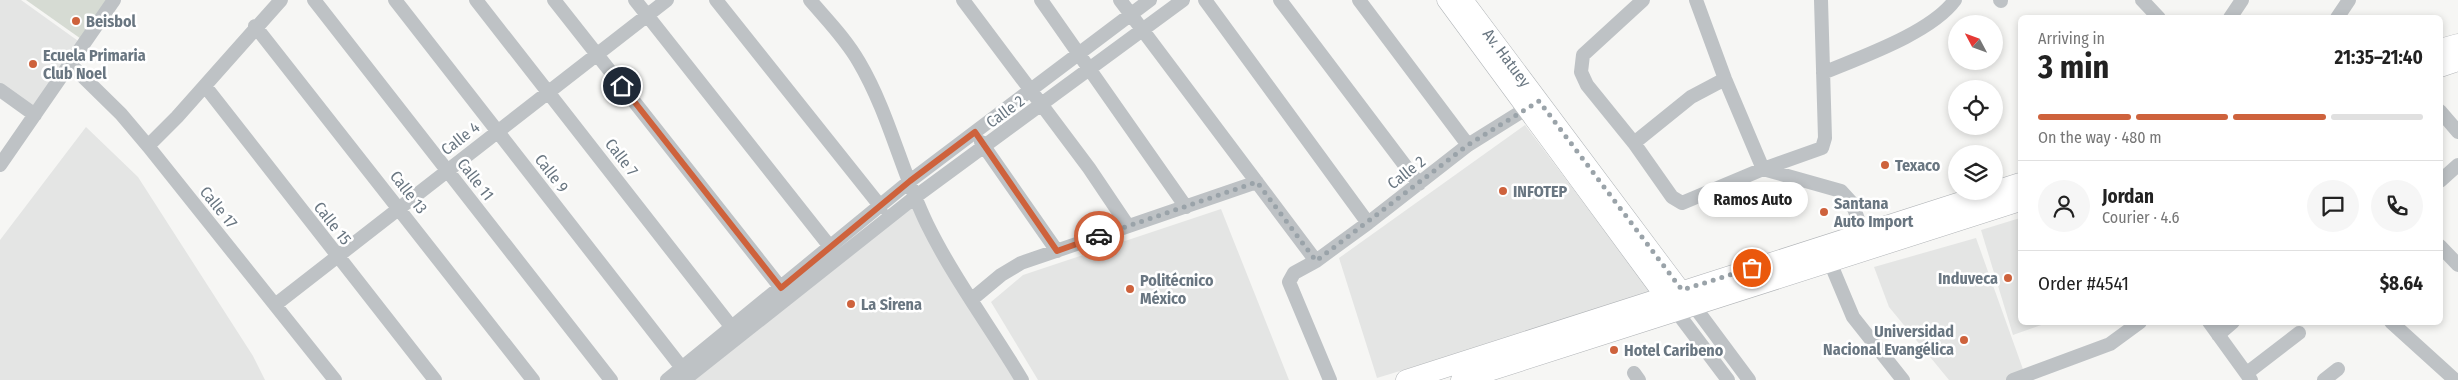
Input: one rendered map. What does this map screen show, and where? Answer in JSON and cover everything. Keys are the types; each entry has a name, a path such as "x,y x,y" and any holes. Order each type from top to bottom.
{"highway":[{"path":"2443,48 2458,44"},
{"path":"2443,66 2458,61"},
{"path":"1827,254 1863,233 2018,184"},
{"path":"1406,380 1679,301 1827,254 2018,202"},
{"path":"1461,380 1486,377 1679,301"}],"main road":[{"name":"Av. Hatuey","path":"1446,0 1532,105 1679,301"},
{"name":"Av. Hatuey","path":"1464,0 1532,105"}],"street":[{"path":"0,165 114,0"},
{"path":"148,146 177,117 255,26 281,0"},
{"name":"Calle 11","path":"314,0 611,380"},
{"name":"Calle 9","path":"395,0 683,374"},
{"name":"Calle 7","path":"476,0 549,90 735,332"},
{"path":"554,0 781,288"},
{"path":"635,0 831,248"},
{"name":"Calle 4","path":"276,305 549,90 667,0"},
{"path":"716,0 880,207"},
{"path":"810,0 847,42 860,63 888,122 915,197 936,242 1022,380"},
{"path":"963,0 1089,168 1128,226"},
{"path":"1041,0 1186,207"},
{"path":"1120,0 1316,261"},
{"name":"Calle 2","path":"667,380 683,374 863,230 880,207 910,181 1150,0"},
{"name":"Calle 2","path":"735,332 781,288 831,248 915,197 985,148 1183,0"},
{"path":"1205,0 1368,223"},
{"path":"1280,0 1419,184"},
{"path":"1360,0 1468,145"},
{"path":"1643,0 1583,55 1580,64 1584,80 1634,143 1672,197 1679,203 1687,202 1763,169 1822,148 1825,138 1821,0"},
{"path":"1696,0 1725,79 1763,169"},
{"path":"1823,73 1913,32 1944,11 1955,0"},
{"path":"2142,0 2156,15"},
{"path":"2232,15 2242,0"},
{"path":"2339,15 2349,0"},
{"name":"Calle 13","path":"255,26 533,380"},
{"name":"Calle 17","path":"69,63 108,100 148,146 335,380"},
{"path":"1634,143 1691,96 1725,79"},
{"name":"Calle 15","path":"205,86 435,380"},
{"path":"0,90 35,115"},
{"name":"Calle 2","path":"1330,380 1289,282 1294,273 1316,261 1368,223 1468,145 1532,105"},
{"path":"2443,114 2458,132"},
{"path":"975,132 1057,251"},
{"path":"2443,178 2458,164"},
{"path":"1763,169 1841,191 1852,203 1863,233"},
{"path":"971,300 993,281 1016,266 1257,182"},
{"path":"2443,249 2458,265"},
{"path":"1827,254 1854,317 1903,380"},
{"name":"Av. Hatuey","path":"1679,301 1728,380"},
{"name":"Av. Hatuey","path":"1679,301 1749,380"},
{"path":"2013,380 2110,344 2136,325"},
{"path":"2211,325 2249,377 2298,333"},
{"path":"2218,335 2230,325"},
{"path":"2394,325 2455,380"},
{"path":"2324,380 2338,370"}],"shaded area":[{"name":"Ecuela Primaria Club Noel","path":"0,0 21,0 81,43 34,109 0,84"},
{"name":"Beisbol","path":"26,0 112,0 84,41"},
{"name":"INFOTEP","path":"1525,125 1652,294 1377,378 1339,258"},
{"path":"86,127 138,177 253,356 265,380 0,380 0,240"},
{"path":"914,198 1021,380 689,380"},
{"name":"Politécnico México","path":"1221,209 1289,380 1038,380 991,302 1023,275"},
{"name":"Induveca","path":"2018,219 2018,325 2041,325 2013,335 1981,230"},
{"name":"Universidad Nacional Evangélica","path":"1976,238 2024,372 2006,380 1949,380 1889,307 1874,267"}],"way so far":[{"path":"1099,236 1257,182 1316,261 1468,145 1539,101 1682,290 1752,268"}],"place":[{"name":"Beisbol","path":"76,21"},
{"name":"Ecuela Primaria Club Noel","path":"33,64"},
{"name":"Texaco","path":"1885,165"},
{"name":"INFOTEP","path":"1503,191"},
{"name":"Santana Auto Import","path":"1824,212"},
{"name":"Ramos Auto","path":"1752,268"},
{"name":"Induveca","path":"2008,278"},
{"name":"Politécnico México","path":"1130,289"},
{"name":"La Sirena","path":"851,304"},
{"name":"Universidad Nacional Evangélica","path":"1964,340"},
{"name":"Hotel Caribeno","path":"1614,350"}],"route":[{"path":"622,86 781,288 910,181 975,132 1057,251 1099,236"}]}
